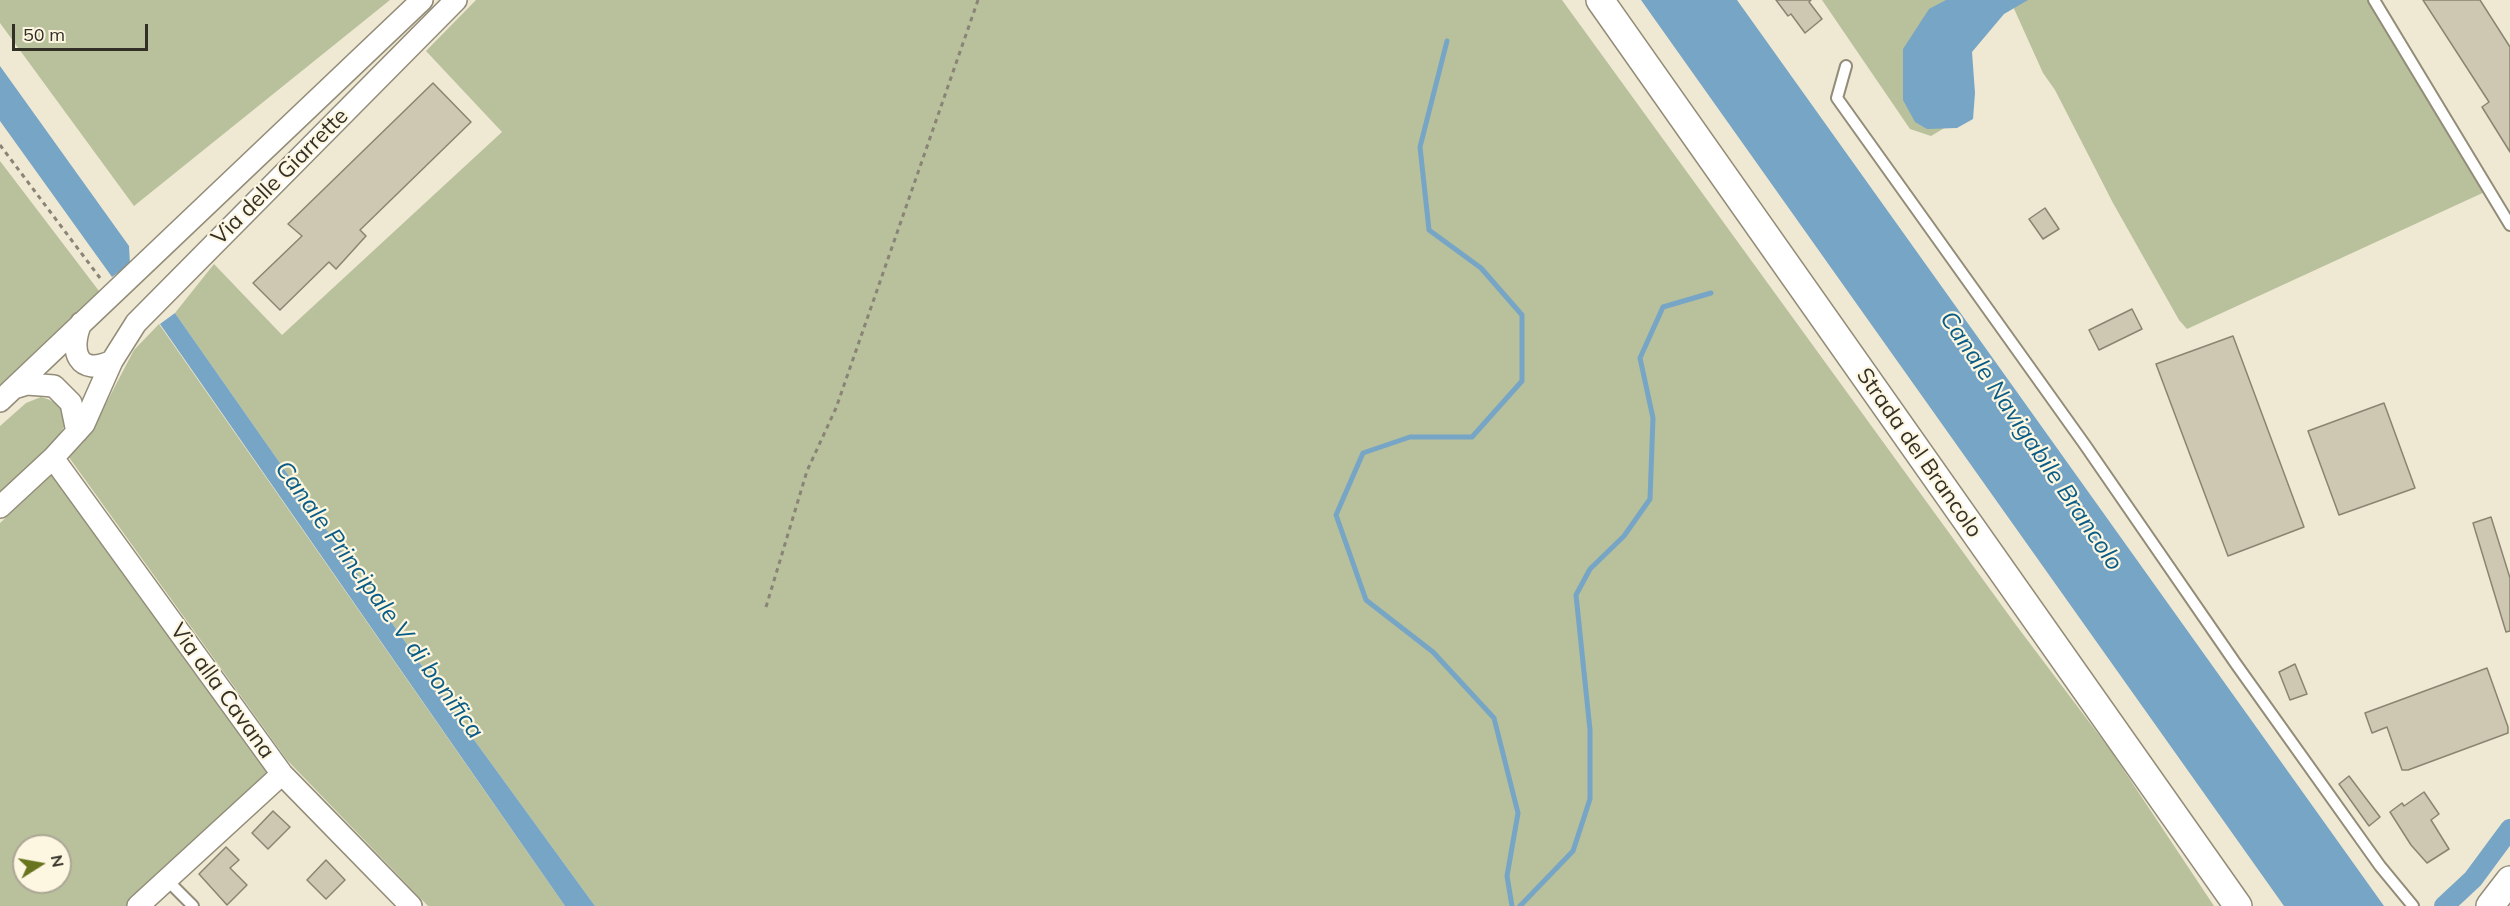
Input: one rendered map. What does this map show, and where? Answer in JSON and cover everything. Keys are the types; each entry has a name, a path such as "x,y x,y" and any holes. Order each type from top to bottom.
{"street":[{"name":"Via delle Giarrette","path":"7,394 422,0"},
{"name":"Via delle Giarrette","path":"0,507 53,458 84,424 124,338 148,309 456,0"},
{"name":"Strada del Brancolo","path":"1600,0 2238,906"},
{"path":"81,324 75,344 76,354 81,362 88,366 112,361"},
{"name":"Via delle Giarrette","path":"7,394 27,384 54,386 71,403 76,432"},
{"name":"Via alla Cavana","path":"53,458 282,774 411,906"},
{"path":"138,906 282,774"},
{"path":"2490,906 2510,880"}],"lane":[{"path":"2374,0 2510,225"},
{"path":"1846,66 1837,98 2085,445 2236,664 2380,866 2413,906"},
{"path":"166,879 193,906"}],"path":[{"path":"765,608 807,471 837,408 978,0"},
{"path":"0,145 113,294"}],"green space":[{"path":"0,0 390,0 134,206 0,23"},
{"path":"476,0 1562,0 2016,625 2111,751 2214,906 595,906 464,726 175,313 214,264 282,335 502,132 426,51"},
{"path":"1822,0 2373,0 2489,190 2187,329 2179,320 2113,203 2055,90 2043,73 2011,2 1971,24 1946,127 1931,136 1910,129"},
{"path":"0,161 99,291 0,385"},
{"path":"159,324 565,906 428,906 287,760 68,456 101,413 134,350"},
{"path":"41,397 59,405 67,422 52,447 0,494 0,426 26,403"},
{"path":"55,472 274,774 131,906 0,906 0,523"}],"water":[{"name":"Canale Navigabile Brancolo","path":"1641,0 1737,0 2384,906 2284,906"},
{"path":"1946,0 2028,0 2004,14 1972,52 1975,93 1973,119 1957,128 1927,129 1915,122 1903,100 1903,49 1929,9"},
{"path":"0,66 129,246 130,264 112,277 0,121"},
{"path":"175,313 464,726 595,906 565,906 160,324"}],"building":[{"path":"1776,0 1811,0 1809,2 1822,19 1805,33 1791,14 1788,16"},
{"path":"2423,0 2480,0 2510,47 2510,152 2482,107 2489,102"},
{"path":"433,83 471,122 360,230 366,236 336,269 329,262 280,310 253,283 302,236 288,224"},
{"path":"2045,208 2059,229 2043,239 2029,219"},
{"path":"2132,309 2142,329 2099,350 2089,330"},
{"path":"2233,336 2304,527 2228,556 2156,364"},
{"path":"2384,403 2415,488 2339,515 2308,431"},
{"path":"2491,517 2510,578 2510,631 2506,632 2473,523"},
{"path":"2295,664 2307,694 2290,700 2279,672"},
{"path":"2487,668 2508,727 2508,733 2408,770 2402,770 2387,727 2372,733 2365,713"},
{"path":"2349,776 2380,817 2369,826 2339,784"},
{"path":"2424,792 2439,814 2431,820 2449,849 2427,863 2411,845 2390,812 2402,803 2404,806"},
{"path":"273,811 290,827 268,849 252,833"},
{"path":"226,847 239,860 230,868 247,885 227,905 199,874"},
{"path":"326,860 345,880 326,899 307,880"}],"waterway":[{"path":"1447,41 1420,147 1429,230 1481,268 1522,315 1522,381 1472,437 1410,437 1363,453 1336,515 1366,600 1433,652 1494,718 1518,813 1507,876 1512,906"},
{"path":"1520,906 1573,851 1590,799 1590,730 1576,595 1590,569 1624,536 1650,499 1653,418 1640,358 1663,307 1711,293"},
{"path":"2444,906 2473,879 2510,829"}],"water label":[{"name":"Canale Principale V di bonifica","path":"379,600"}]}
